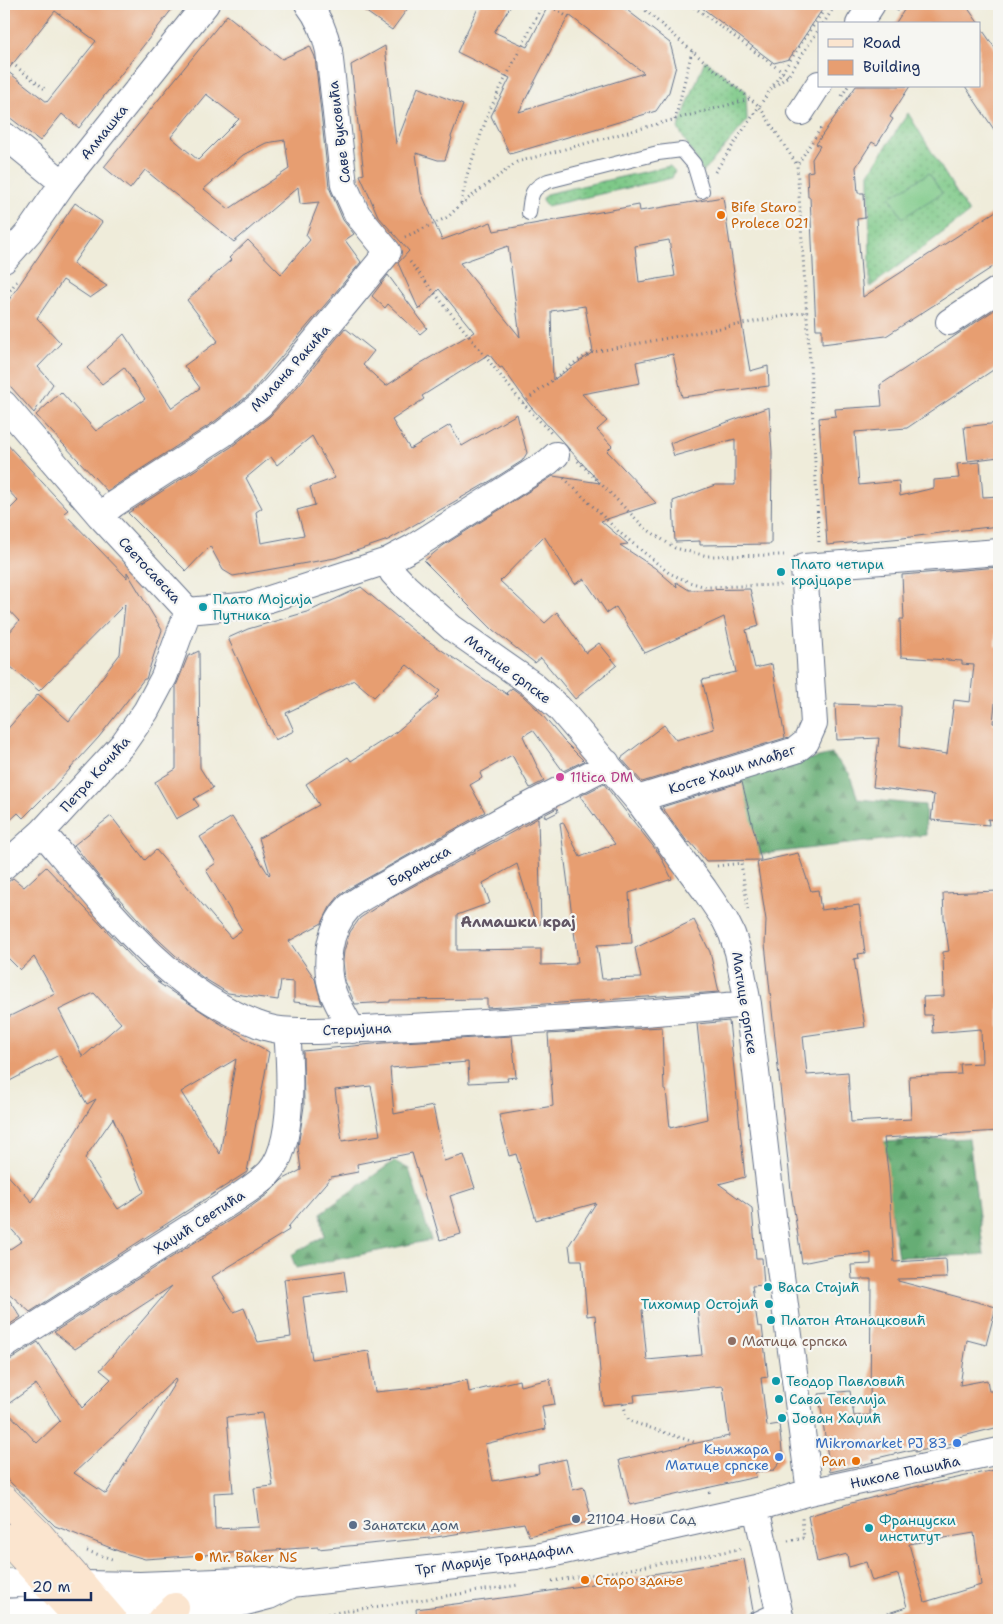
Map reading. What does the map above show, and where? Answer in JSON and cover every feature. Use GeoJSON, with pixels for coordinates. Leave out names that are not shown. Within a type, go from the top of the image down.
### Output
{"type":"FeatureCollection","features":[{"type":"Feature","properties":{"kind":"main road"},"geometry":{"type":"LineString","coordinates":[[4,1500],[40,1535],[83,1584],[91,1614]]}},
{"type":"Feature","properties":{"kind":"main road"},"geometry":{"type":"LineString","coordinates":[[4,1537],[46,1583],[91,1614]]}},
{"type":"Feature","properties":{"kind":"street","name":"Алмашка"},"geometry":{"type":"LineString","coordinates":[[4,260],[29,232],[63,183],[206,4]]}},
{"type":"Feature","properties":{"kind":"street","name":"Саве Вуковића"},"geometry":{"type":"LineString","coordinates":[[308,4],[325,33],[330,50],[344,185],[360,218],[398,256]]}},
{"type":"Feature","properties":{"kind":"street"},"geometry":{"type":"LineString","coordinates":[[860,22],[872,4]]}},
{"type":"Feature","properties":{"kind":"street"},"geometry":{"type":"LineString","coordinates":[[801,112],[818,86]]}},
{"type":"Feature","properties":{"kind":"street"},"geometry":{"type":"LineString","coordinates":[[4,135],[63,183]]}},
{"type":"Feature","properties":{"kind":"street","name":"Милана Ракића"},"geometry":{"type":"LineString","coordinates":[[100,516],[114,504],[223,434],[260,405],[398,256]]}},
{"type":"Feature","properties":{"kind":"street"},"geometry":{"type":"LineString","coordinates":[[949,322],[999,289]]}},
{"type":"Feature","properties":{"kind":"street","name":"Светосавска"},"geometry":{"type":"LineString","coordinates":[[4,404],[100,516],[188,611],[251,605],[388,561],[412,548],[558,452]]}},
{"type":"Feature","properties":{"kind":"street"},"geometry":{"type":"LineString","coordinates":[[804,568],[999,552]]}},
{"type":"Feature","properties":{"kind":"street","name":"Матице српске"},"geometry":{"type":"LineString","coordinates":[[388,561],[393,573],[407,588],[452,628],[532,684],[559,708],[639,802],[725,920],[738,952],[748,1004],[773,1216],[810,1492]]}},
{"type":"Feature","properties":{"kind":"street","name":"Косте Хаџи млађег"},"geometry":{"type":"LineString","coordinates":[[639,802],[644,797],[796,750],[806,742],[814,724],[804,568]]}},
{"type":"Feature","properties":{"kind":"street","name":"Петра Кочића"},"geometry":{"type":"LineString","coordinates":[[4,866],[42,832],[123,744],[146,711],[164,677],[188,611]]}},
{"type":"Feature","properties":{"kind":"street","name":"Барањска"},"geometry":{"type":"LineString","coordinates":[[352,1030],[334,994],[329,962],[332,935],[349,907],[362,897],[509,816],[598,770],[607,763]]}},
{"type":"Feature","properties":{"kind":"street","name":"Стеријина"},"geometry":{"type":"LineString","coordinates":[[42,832],[129,933],[179,978],[215,1003],[257,1024],[278,1030],[352,1030],[609,1016],[748,1004]]}},
{"type":"Feature","properties":{"kind":"street","name":"Хаџић Светића"},"geometry":{"type":"LineString","coordinates":[[4,1346],[229,1203],[270,1172],[280,1151],[289,1116],[287,1031]]}},
{"type":"Feature","properties":{"kind":"street","name":"Николе Пашића"},"geometry":{"type":"LineString","coordinates":[[810,1492],[999,1451]]}},
{"type":"Feature","properties":{"kind":"street","name":"Трг Марије Трандафил"},"geometry":{"type":"LineString","coordinates":[[83,1584],[140,1585],[266,1580],[291,1584],[538,1557],[756,1508],[810,1492]]}},
{"type":"Feature","properties":{"kind":"street"},"geometry":{"type":"LineString","coordinates":[[756,1508],[780,1614]]}},
{"type":"Feature","properties":{"kind":"street"},"geometry":{"type":"LineString","coordinates":[[4,1583],[83,1584]]}},
{"type":"Feature","properties":{"kind":"street","name":"Трг Марије Трандафил"},"geometry":{"type":"LineString","coordinates":[[91,1614],[168,1614],[242,1603],[269,1596],[291,1584]]}},
{"type":"Feature","properties":{"kind":"street"},"geometry":{"type":"LineString","coordinates":[[4,1613],[91,1614]]}},
{"type":"Feature","properties":{"kind":"lane"},"geometry":{"type":"LineString","coordinates":[[529,213],[532,192],[538,185],[658,153],[682,150],[694,164],[702,191]]}},
{"type":"Feature","properties":{"kind":"lane"},"geometry":{"type":"LineString","coordinates":[[754,1620],[780,1614]]}},
{"type":"Feature","properties":{"kind":"path"},"geometry":{"type":"LineString","coordinates":[[461,204],[467,175],[489,111],[545,4],[570,19]]}},
{"type":"Feature","properties":{"kind":"path"},"geometry":{"type":"LineString","coordinates":[[638,4],[759,106],[797,166],[810,363],[804,568]]}},
{"type":"Feature","properties":{"kind":"path"},"geometry":{"type":"LineString","coordinates":[[690,4],[788,76]]}},
{"type":"Feature","properties":{"kind":"path"},"geometry":{"type":"LineString","coordinates":[[702,191],[828,4]]}},
{"type":"Feature","properties":{"kind":"path"},"geometry":{"type":"LineString","coordinates":[[824,22],[836,4]]}},
{"type":"Feature","properties":{"kind":"path"},"geometry":{"type":"LineString","coordinates":[[771,89],[788,76],[818,31]]}},
{"type":"Feature","properties":{"kind":"path"},"geometry":{"type":"LineString","coordinates":[[676,120],[692,51]]}},
{"type":"Feature","properties":{"kind":"path"},"geometry":{"type":"LineString","coordinates":[[4,57],[46,90]]}},
{"type":"Feature","properties":{"kind":"path"},"geometry":{"type":"LineString","coordinates":[[838,102],[847,88]]}},
{"type":"Feature","properties":{"kind":"path"},"geometry":{"type":"LineString","coordinates":[[797,166],[822,126]]}},
{"type":"Feature","properties":{"kind":"path"},"geometry":{"type":"LineString","coordinates":[[398,256],[523,403],[558,452],[632,543],[670,573],[689,582],[706,587],[804,568]]}},
{"type":"Feature","properties":{"kind":"path"},"geometry":{"type":"LineString","coordinates":[[4,286],[9,291]]}},
{"type":"Feature","properties":{"kind":"path"},"geometry":{"type":"LineString","coordinates":[[523,403],[577,361],[593,352],[806,312]]}},
{"type":"Feature","properties":{"kind":"path"},"geometry":{"type":"LineString","coordinates":[[558,452],[645,528],[675,548],[707,556],[804,568]]}},
{"type":"Feature","properties":{"kind":"path"},"geometry":{"type":"LineString","coordinates":[[711,867],[741,863],[749,918]]}},
{"type":"Feature","properties":{"kind":"path"},"geometry":{"type":"LineString","coordinates":[[623,1404],[629,1421],[697,1443]]}},
{"type":"Feature","properties":{"kind":"path"},"geometry":{"type":"LineString","coordinates":[[85,1550],[112,1559]]}},
{"type":"Feature","properties":{"kind":"green space"},"geometry":{"type":"Polygon","coordinates":[[[705,60],[746,91],[747,121],[703,172],[678,128],[705,60]]]}},
{"type":"Feature","properties":{"kind":"green space"},"geometry":{"type":"Polygon","coordinates":[[[908,113],[969,213],[870,287],[869,173],[908,113]]]}},
{"type":"Feature","properties":{"kind":"green space"},"geometry":{"type":"Polygon","coordinates":[[[670,166],[675,171],[672,178],[547,206],[542,200],[546,194],[670,166]]]}},
{"type":"Feature","properties":{"kind":"green space"},"geometry":{"type":"Polygon","coordinates":[[[929,173],[942,193],[902,218],[890,197],[929,173]]]}},
{"type":"Feature","properties":{"kind":"green space"},"geometry":{"type":"Polygon","coordinates":[[[832,754],[849,773],[858,799],[925,805],[926,835],[754,855],[740,775],[832,754]]]}},
{"type":"Feature","properties":{"kind":"green space"},"geometry":{"type":"Polygon","coordinates":[[[969,1138],[984,1255],[898,1257],[880,1142],[969,1138]]]}},
{"type":"Feature","properties":{"kind":"green space"},"geometry":{"type":"Polygon","coordinates":[[[394,1161],[409,1169],[431,1240],[296,1268],[291,1255],[324,1236],[321,1213],[394,1161]]]}},
{"type":"Feature","properties":{"kind":"building"},"geometry":{"type":"Polygon","coordinates":[[[4,4],[176,4],[79,128],[62,114],[40,141],[4,113],[4,4]],[[55,11],[7,71],[47,102],[96,41],[55,11]]]}},
{"type":"Feature","properties":{"kind":"building"},"geometry":{"type":"Polygon","coordinates":[[[355,4],[411,4],[392,30],[355,4]]]}},
{"type":"Feature","properties":{"kind":"building"},"geometry":{"type":"Polygon","coordinates":[[[480,4],[512,4],[494,32],[527,47],[549,4],[619,4],[670,43],[676,66],[669,92],[656,111],[510,154],[491,116],[510,78],[457,52],[480,4]],[[569,15],[519,112],[644,73],[569,15]]]}},
{"type":"Feature","properties":{"kind":"building"},"geometry":{"type":"Polygon","coordinates":[[[697,4],[826,4],[789,59],[774,63],[697,4]]]}},
{"type":"Feature","properties":{"kind":"building"},"geometry":{"type":"Polygon","coordinates":[[[908,4],[965,4],[978,22],[896,22],[908,4]]]}},
{"type":"Feature","properties":{"kind":"building"},"geometry":{"type":"Polygon","coordinates":[[[227,15],[282,59],[310,46],[315,57],[329,187],[343,220],[354,234],[345,240],[361,262],[250,394],[214,422],[107,491],[36,415],[61,392],[96,431],[145,399],[124,367],[102,384],[87,368],[124,334],[172,408],[200,388],[184,366],[218,341],[187,300],[231,260],[229,258],[248,240],[281,274],[310,240],[306,235],[319,202],[300,204],[298,187],[234,242],[145,170],[130,189],[104,167],[227,15]],[[206,94],[171,137],[198,160],[239,119],[206,94]],[[285,140],[266,143],[243,155],[204,189],[229,209],[289,169],[285,140]]]}},
{"type":"Feature","properties":{"kind":"building"},"geometry":{"type":"Polygon","coordinates":[[[980,26],[999,54],[999,137],[966,88],[980,88],[980,26]]]}},
{"type":"Feature","properties":{"kind":"building"},"geometry":{"type":"Polygon","coordinates":[[[385,46],[396,144],[418,87],[463,105],[445,160],[438,160],[416,153],[421,192],[442,240],[491,222],[494,231],[639,205],[640,211],[723,197],[733,273],[750,371],[768,366],[769,386],[682,397],[673,354],[636,362],[640,383],[582,394],[607,421],[597,430],[612,446],[607,451],[656,503],[601,521],[628,544],[620,545],[655,568],[677,587],[676,582],[689,590],[750,589],[759,626],[746,630],[755,668],[772,664],[785,738],[642,782],[621,758],[664,725],[676,740],[714,729],[702,680],[736,672],[724,617],[645,653],[616,607],[607,613],[584,579],[575,584],[544,536],[500,581],[545,623],[557,612],[586,653],[599,643],[617,665],[575,699],[541,658],[535,663],[493,630],[424,561],[444,545],[553,476],[600,483],[530,406],[502,367],[500,368],[489,354],[422,396],[424,399],[392,420],[410,449],[450,425],[462,446],[517,414],[527,453],[522,461],[492,480],[388,540],[335,558],[233,576],[223,570],[210,546],[186,571],[128,513],[231,447],[269,417],[298,386],[345,328],[374,351],[363,365],[386,386],[474,332],[439,289],[419,310],[398,263],[409,251],[378,216],[360,175],[364,174],[351,65],[385,46]],[[669,240],[635,246],[639,282],[675,276],[669,240]],[[508,246],[460,263],[520,337],[508,246]],[[585,306],[551,311],[553,380],[593,352],[585,306]],[[312,436],[277,465],[271,457],[246,478],[262,508],[256,512],[261,543],[304,535],[297,510],[315,505],[310,487],[335,478],[312,436]]]}},
{"type":"Feature","properties":{"kind":"building"},"geometry":{"type":"Polygon","coordinates":[[[855,88],[909,88],[890,117],[893,119],[877,145],[872,142],[856,167],[858,193],[864,193],[865,218],[857,219],[863,297],[999,209],[999,263],[886,336],[822,344],[822,329],[816,329],[810,197],[808,197],[807,172],[813,171],[812,159],[820,146],[816,144],[855,88]]]}},
{"type":"Feature","properties":{"kind":"building"},"geometry":{"type":"Polygon","coordinates":[[[75,203],[102,222],[73,264],[107,286],[90,298],[63,280],[37,318],[61,343],[38,367],[53,384],[34,413],[4,379],[4,307],[75,203]]]}},
{"type":"Feature","properties":{"kind":"building"},"geometry":{"type":"Polygon","coordinates":[[[388,275],[427,328],[420,334],[388,304],[385,308],[372,296],[388,275]]]}},
{"type":"Feature","properties":{"kind":"building"},"geometry":{"type":"Polygon","coordinates":[[[999,307],[999,366],[907,428],[855,432],[859,485],[899,481],[900,496],[934,488],[934,480],[959,478],[957,464],[980,462],[983,497],[999,496],[999,526],[827,545],[819,418],[836,416],[835,409],[882,406],[880,385],[999,307]]]}},
{"type":"Feature","properties":{"kind":"building"},"geometry":{"type":"Polygon","coordinates":[[[769,407],[772,452],[771,544],[700,545],[700,541],[675,542],[673,501],[715,485],[735,485],[735,439],[674,456],[670,443],[769,407]]]}},
{"type":"Feature","properties":{"kind":"building"},"geometry":{"type":"Polygon","coordinates":[[[999,423],[999,457],[968,461],[964,427],[999,423]]]}},
{"type":"Feature","properties":{"kind":"building"},"geometry":{"type":"Polygon","coordinates":[[[4,441],[68,510],[64,513],[127,578],[127,572],[162,630],[146,679],[144,679],[99,737],[51,790],[23,818],[18,813],[4,826],[4,733],[38,694],[69,721],[120,654],[125,604],[39,691],[4,661],[4,639],[19,621],[4,605],[4,515],[18,501],[4,486],[4,441]]]}},
{"type":"Feature","properties":{"kind":"building"},"geometry":{"type":"Polygon","coordinates":[[[999,567],[999,597],[995,646],[999,647],[999,663],[993,723],[999,724],[999,820],[988,819],[989,825],[931,820],[934,795],[873,787],[879,738],[837,740],[835,704],[901,706],[900,747],[947,754],[954,700],[970,702],[974,665],[962,664],[962,661],[901,657],[900,619],[904,619],[902,575],[999,567]]]}},
{"type":"Feature","properties":{"kind":"building"},"geometry":{"type":"Polygon","coordinates":[[[361,587],[415,632],[508,695],[506,693],[512,688],[523,696],[584,761],[563,771],[533,730],[523,736],[544,781],[530,788],[512,755],[480,773],[482,778],[470,785],[485,812],[348,889],[330,907],[322,923],[289,941],[315,979],[322,1005],[294,1002],[294,982],[281,981],[278,1000],[228,993],[202,977],[149,931],[100,878],[74,845],[111,816],[145,860],[156,850],[231,938],[242,930],[206,870],[216,863],[200,837],[232,817],[269,875],[259,838],[319,805],[306,784],[348,757],[351,761],[396,732],[438,697],[436,695],[440,691],[407,665],[374,697],[354,680],[286,713],[294,731],[275,740],[228,638],[248,629],[310,611],[361,587]]]}},
{"type":"Feature","properties":{"kind":"building"},"geometry":{"type":"Polygon","coordinates":[[[199,651],[200,768],[213,788],[194,799],[199,806],[176,819],[155,782],[176,769],[176,686],[188,656],[199,651]]]}},
{"type":"Feature","properties":{"kind":"building"},"geometry":{"type":"Polygon","coordinates":[[[742,782],[761,860],[706,861],[690,842],[688,843],[662,807],[742,782]]]}},
{"type":"Feature","properties":{"kind":"building"},"geometry":{"type":"Polygon","coordinates":[[[604,784],[660,855],[672,879],[629,893],[632,943],[597,945],[602,979],[641,978],[635,948],[694,920],[710,952],[719,992],[487,1008],[487,999],[390,1000],[390,1002],[355,1004],[345,981],[343,961],[350,932],[360,918],[386,901],[538,818],[541,924],[536,925],[517,864],[483,883],[490,903],[457,915],[457,950],[541,949],[541,965],[576,964],[575,962],[578,962],[560,823],[563,822],[580,857],[615,844],[580,796],[604,784]]]}},
{"type":"Feature","properties":{"kind":"building"},"geometry":{"type":"Polygon","coordinates":[[[557,808],[558,812],[546,818],[544,815],[557,808]]]}},
{"type":"Feature","properties":{"kind":"building"},"geometry":{"type":"Polygon","coordinates":[[[798,853],[811,891],[818,890],[821,910],[859,905],[865,953],[858,954],[859,958],[854,959],[865,1027],[803,1036],[807,1075],[848,1072],[851,1122],[911,1119],[909,1076],[961,1074],[960,1064],[982,1063],[981,1029],[933,1033],[932,1015],[924,1015],[923,997],[944,996],[943,952],[949,951],[944,918],[943,893],[999,891],[999,1131],[884,1138],[889,1179],[894,1262],[946,1259],[947,1278],[898,1279],[898,1281],[996,1307],[986,1345],[967,1340],[960,1385],[987,1380],[989,1391],[999,1391],[999,1427],[955,1438],[957,1442],[915,1452],[915,1449],[873,1459],[874,1462],[830,1472],[819,1394],[850,1391],[854,1416],[870,1415],[871,1279],[852,1279],[851,1265],[871,1264],[871,1253],[836,1256],[802,1263],[791,1190],[765,944],[766,920],[757,862],[798,853]]]}},
{"type":"Feature","properties":{"kind":"building"},"geometry":{"type":"Polygon","coordinates":[[[46,867],[143,969],[161,983],[157,982],[216,1021],[269,1052],[247,1172],[30,1312],[4,1289],[4,1253],[22,1241],[4,1221],[4,1171],[32,1202],[96,1099],[87,1104],[59,1055],[4,1084],[4,1019],[55,994],[34,957],[20,970],[4,954],[4,885],[13,878],[24,887],[46,867]],[[94,993],[59,1010],[83,1057],[121,1023],[94,993]],[[236,1059],[181,1092],[220,1154],[236,1059]],[[113,1118],[85,1158],[118,1209],[144,1192],[113,1118]]]}},
{"type":"Feature","properties":{"kind":"building"},"geometry":{"type":"Polygon","coordinates":[[[729,1021],[745,1177],[719,1184],[752,1208],[756,1258],[762,1258],[764,1285],[752,1286],[758,1327],[762,1326],[768,1377],[761,1378],[767,1426],[779,1424],[783,1459],[774,1470],[755,1472],[756,1477],[630,1505],[619,1460],[729,1436],[723,1386],[634,1395],[635,1402],[603,1405],[595,1315],[587,1316],[582,1260],[571,1260],[569,1245],[596,1203],[536,1220],[516,1154],[509,1156],[499,1115],[553,1106],[548,1034],[662,1027],[664,1090],[666,1090],[670,1128],[707,1119],[697,1024],[729,1021]],[[697,1305],[642,1310],[647,1360],[702,1355],[697,1305]]]}},
{"type":"Feature","properties":{"kind":"building"},"geometry":{"type":"Polygon","coordinates":[[[512,1036],[516,1077],[507,1078],[508,1081],[469,1083],[468,1062],[390,1068],[394,1114],[433,1106],[444,1161],[464,1155],[475,1188],[450,1196],[461,1234],[440,1240],[412,1153],[357,1164],[358,1172],[331,1177],[288,1227],[289,1230],[212,1277],[234,1312],[244,1308],[258,1342],[291,1337],[284,1279],[344,1271],[347,1291],[303,1297],[312,1359],[369,1351],[375,1392],[448,1385],[467,1380],[469,1392],[519,1380],[520,1386],[550,1379],[555,1404],[542,1406],[546,1429],[485,1444],[493,1481],[539,1473],[538,1465],[566,1459],[573,1490],[584,1487],[592,1521],[529,1536],[524,1523],[430,1538],[318,1549],[318,1547],[145,1559],[121,1552],[55,1526],[4,1476],[4,1408],[37,1443],[60,1421],[36,1384],[4,1407],[4,1361],[12,1359],[38,1342],[82,1408],[111,1379],[100,1370],[172,1286],[75,1349],[54,1332],[249,1208],[268,1194],[282,1180],[301,1170],[298,1147],[304,1106],[303,1051],[383,1043],[512,1036]],[[371,1086],[335,1090],[342,1141],[380,1135],[371,1086]],[[175,1379],[74,1473],[106,1494],[176,1381],[175,1379]],[[262,1413],[227,1417],[233,1492],[214,1493],[215,1529],[259,1527],[254,1488],[273,1486],[262,1413]]]}},
{"type":"Feature","properties":{"kind":"building"},"geometry":{"type":"Polygon","coordinates":[[[4,1292],[21,1317],[4,1328],[4,1292]]]}},
{"type":"Feature","properties":{"kind":"building"},"geometry":{"type":"Polygon","coordinates":[[[999,1469],[999,1620],[880,1620],[879,1616],[907,1607],[898,1574],[872,1581],[866,1562],[849,1567],[847,1554],[817,1562],[808,1516],[910,1488],[999,1469]],[[974,1533],[909,1544],[925,1602],[981,1585],[974,1533]]]}},
{"type":"Feature","properties":{"kind":"building"},"geometry":{"type":"Polygon","coordinates":[[[744,1559],[753,1611],[747,1615],[720,1620],[417,1620],[416,1609],[525,1595],[744,1559]]]}},
{"type":"Feature","properties":{"kind":"place","name":"Bife Staro Prolece 021"},"geometry":{"type":"Point","coordinates":[721,215]}},
{"type":"Feature","properties":{"kind":"place","name":"Плато четири крајцаре"},"geometry":{"type":"Point","coordinates":[781,572]}},
{"type":"Feature","properties":{"kind":"place","name":"Плато Мојсија Путника"},"geometry":{"type":"Point","coordinates":[203,607]}},
{"type":"Feature","properties":{"kind":"place","name":"11tica DM"},"geometry":{"type":"Point","coordinates":[560,777]}},
{"type":"Feature","properties":{"kind":"place","name":"Васа Стајић"},"geometry":{"type":"Point","coordinates":[768,1287]}},
{"type":"Feature","properties":{"kind":"place","name":"Тихомир Остојић"},"geometry":{"type":"Point","coordinates":[769,1304]}},
{"type":"Feature","properties":{"kind":"place","name":"Платон Атанацковић"},"geometry":{"type":"Point","coordinates":[771,1320]}},
{"type":"Feature","properties":{"kind":"place","name":"Матица српска"},"geometry":{"type":"Point","coordinates":[732,1341]}},
{"type":"Feature","properties":{"kind":"place","name":"Теодор Павловић"},"geometry":{"type":"Point","coordinates":[776,1381]}},
{"type":"Feature","properties":{"kind":"place","name":"Сава Текелија"},"geometry":{"type":"Point","coordinates":[779,1399]}},
{"type":"Feature","properties":{"kind":"place","name":"Јован Хаџић"},"geometry":{"type":"Point","coordinates":[782,1418]}},
{"type":"Feature","properties":{"kind":"place","name":"Mikromarket PJ 83"},"geometry":{"type":"Point","coordinates":[957,1443]}},
{"type":"Feature","properties":{"kind":"place","name":"Књижара Матице српске"},"geometry":{"type":"Point","coordinates":[779,1457]}},
{"type":"Feature","properties":{"kind":"place","name":"Pan"},"geometry":{"type":"Point","coordinates":[856,1461]}},
{"type":"Feature","properties":{"kind":"place","name":"21104 Нови Сад"},"geometry":{"type":"Point","coordinates":[576,1519]}},
{"type":"Feature","properties":{"kind":"place","name":"Занатски дом"},"geometry":{"type":"Point","coordinates":[353,1525]}},
{"type":"Feature","properties":{"kind":"place","name":"Француски институт"},"geometry":{"type":"Point","coordinates":[869,1528]}},
{"type":"Feature","properties":{"kind":"place","name":"Mr. Baker NS"},"geometry":{"type":"Point","coordinates":[199,1557]}},
{"type":"Feature","properties":{"kind":"place","name":"Старо здање"},"geometry":{"type":"Point","coordinates":[585,1580]}},
{"type":"Feature","properties":{"kind":"district","name":"Алмашки крај"},"geometry":{"type":"Point","coordinates":[518,922]}}]}
